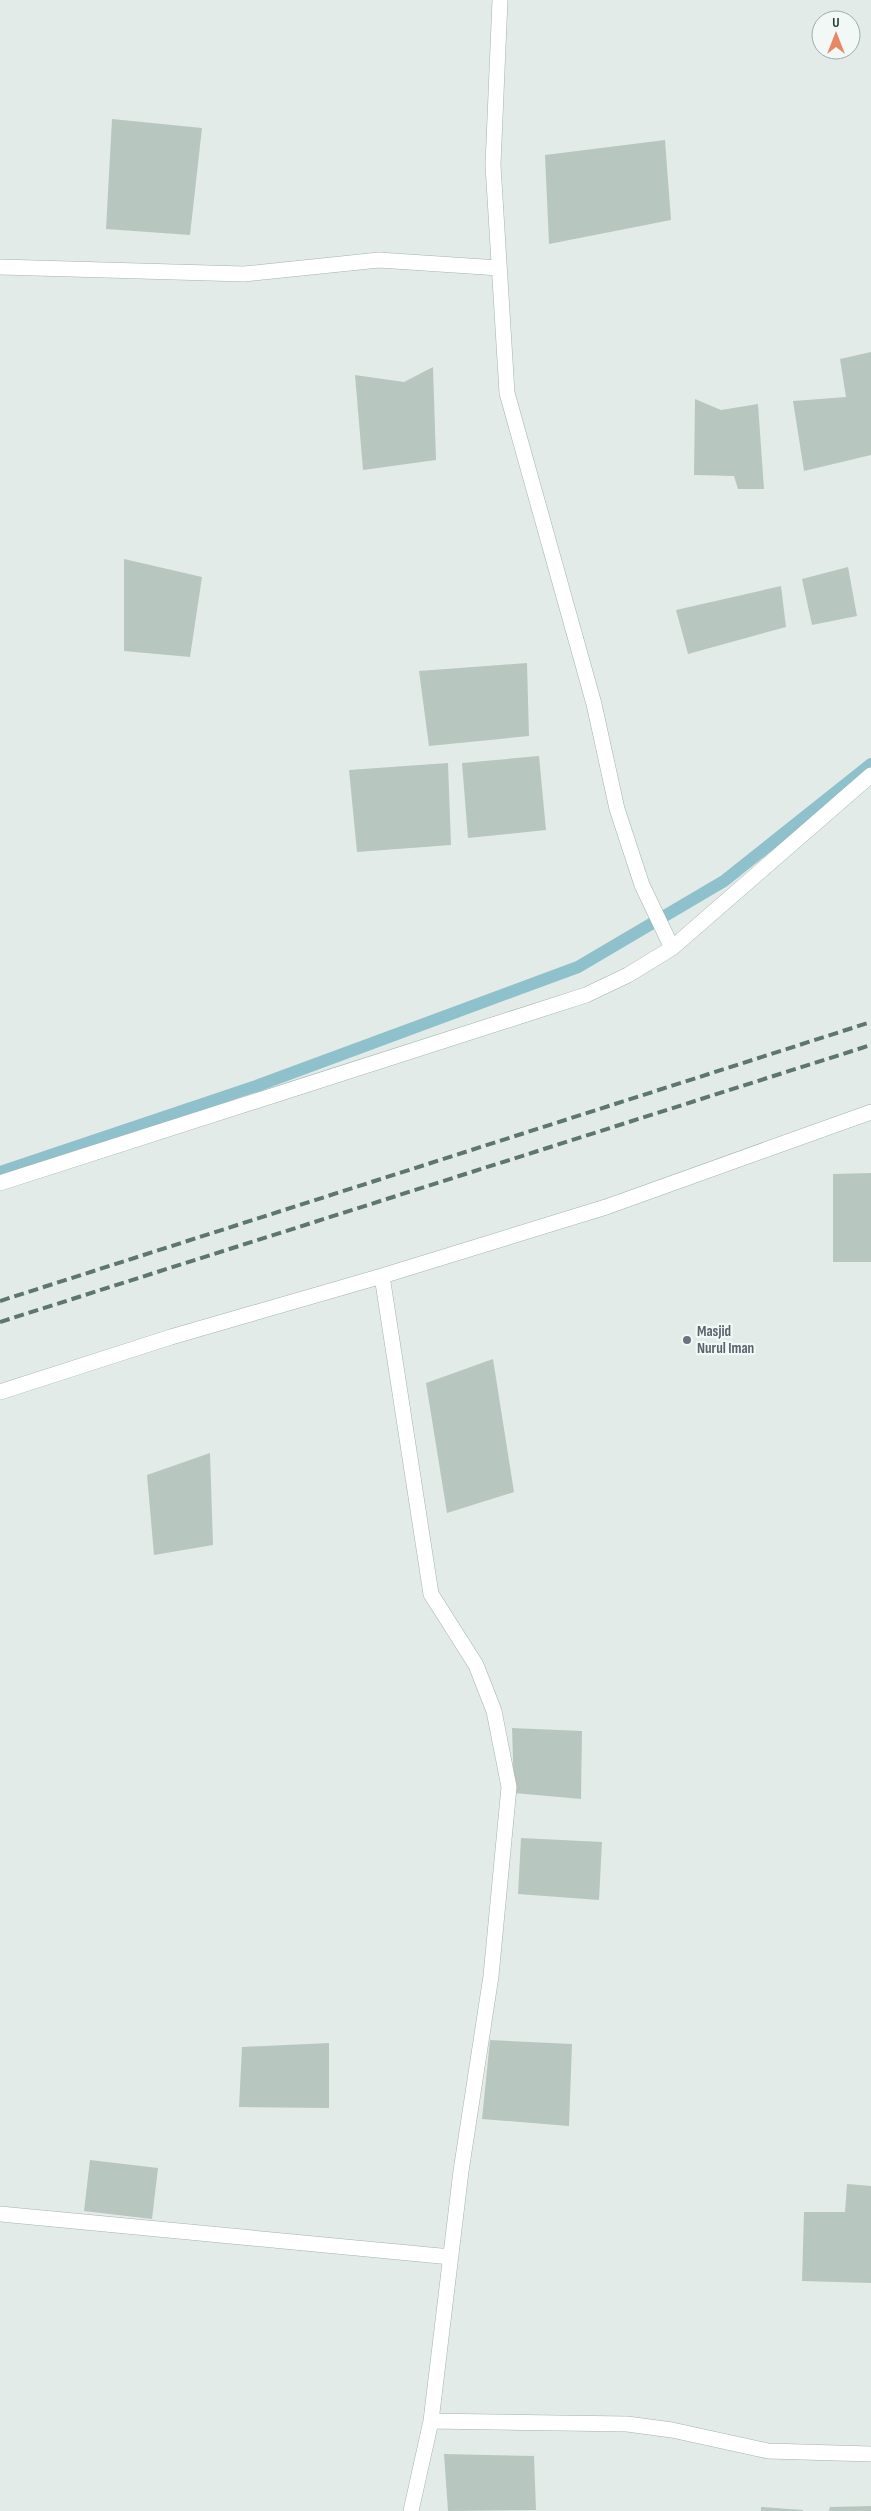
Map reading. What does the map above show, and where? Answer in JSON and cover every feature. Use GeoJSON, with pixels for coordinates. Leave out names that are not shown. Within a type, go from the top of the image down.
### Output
{"type":"FeatureCollection","features":[{"type":"Feature","properties":{"kind":"street"},"geometry":{"type":"LineString","coordinates":[[500,0],[493,165],[507,393],[594,704],[616,809],[642,884],[669,944]]}},
{"type":"Feature","properties":{"kind":"street"},"geometry":{"type":"LineString","coordinates":[[0,267],[244,274],[380,260],[499,268]]}},
{"type":"Feature","properties":{"kind":"street"},"geometry":{"type":"LineString","coordinates":[[0,1183],[586,996],[628,975],[669,944],[871,775]]}},
{"type":"Feature","properties":{"kind":"street"},"geometry":{"type":"LineString","coordinates":[[0,1392],[171,1337],[382,1276],[606,1207],[871,1112]]}},
{"type":"Feature","properties":{"kind":"street"},"geometry":{"type":"LineString","coordinates":[[382,1276],[432,1594],[476,1665],[494,1711],[509,1787],[491,1976],[461,2171],[432,2421],[411,2511]]}},
{"type":"Feature","properties":{"kind":"street"},"geometry":{"type":"LineString","coordinates":[[0,2214],[451,2258]]}},
{"type":"Feature","properties":{"kind":"street"},"geometry":{"type":"LineString","coordinates":[[432,2421],[627,2424],[672,2430],[768,2451],[871,2454]]}},
{"type":"Feature","properties":{"kind":"building"},"geometry":{"type":"Polygon","coordinates":[[[112,119],[202,128],[190,235],[106,229],[112,119]]]}},
{"type":"Feature","properties":{"kind":"building"},"geometry":{"type":"Polygon","coordinates":[[[665,140],[671,220],[549,244],[545,155],[665,140]]]}},
{"type":"Feature","properties":{"kind":"building"},"geometry":{"type":"Polygon","coordinates":[[[871,352],[871,455],[804,471],[793,401],[846,397],[840,359],[871,352]]]}},
{"type":"Feature","properties":{"kind":"building"},"geometry":{"type":"Polygon","coordinates":[[[433,367],[436,460],[363,470],[355,375],[404,382],[433,367]]]}},
{"type":"Feature","properties":{"kind":"building"},"geometry":{"type":"Polygon","coordinates":[[[695,399],[721,410],[758,404],[764,489],[738,489],[734,476],[694,475],[695,399]]]}},
{"type":"Feature","properties":{"kind":"building"},"geometry":{"type":"Polygon","coordinates":[[[124,559],[202,577],[190,657],[124,651],[124,559]]]}},
{"type":"Feature","properties":{"kind":"building"},"geometry":{"type":"Polygon","coordinates":[[[848,567],[857,616],[812,625],[802,579],[848,567]]]}},
{"type":"Feature","properties":{"kind":"building"},"geometry":{"type":"Polygon","coordinates":[[[781,586],[786,627],[688,654],[676,610],[781,586]]]}},
{"type":"Feature","properties":{"kind":"building"},"geometry":{"type":"Polygon","coordinates":[[[527,663],[529,736],[429,746],[419,671],[527,663]]]}},
{"type":"Feature","properties":{"kind":"building"},"geometry":{"type":"Polygon","coordinates":[[[539,756],[546,830],[468,838],[462,763],[539,756]]]}},
{"type":"Feature","properties":{"kind":"building"},"geometry":{"type":"Polygon","coordinates":[[[448,763],[451,845],[357,852],[349,770],[448,763]]]}},
{"type":"Feature","properties":{"kind":"building"},"geometry":{"type":"Polygon","coordinates":[[[871,1173],[871,1262],[833,1262],[833,1174],[871,1173]]]}},
{"type":"Feature","properties":{"kind":"building"},"geometry":{"type":"Polygon","coordinates":[[[493,1359],[514,1492],[447,1513],[426,1383],[493,1359]]]}},
{"type":"Feature","properties":{"kind":"building"},"geometry":{"type":"Polygon","coordinates":[[[210,1453],[213,1545],[154,1555],[147,1475],[210,1453]]]}},
{"type":"Feature","properties":{"kind":"building"},"geometry":{"type":"Polygon","coordinates":[[[512,1728],[582,1731],[581,1799],[514,1793],[512,1728]]]}},
{"type":"Feature","properties":{"kind":"building"},"geometry":{"type":"Polygon","coordinates":[[[521,1838],[602,1842],[599,1900],[518,1894],[521,1838]]]}},
{"type":"Feature","properties":{"kind":"building"},"geometry":{"type":"Polygon","coordinates":[[[490,2040],[572,2044],[569,2126],[482,2119],[490,2040]]]}},
{"type":"Feature","properties":{"kind":"building"},"geometry":{"type":"Polygon","coordinates":[[[329,2043],[329,2108],[239,2107],[242,2047],[329,2043]]]}},
{"type":"Feature","properties":{"kind":"building"},"geometry":{"type":"Polygon","coordinates":[[[90,2160],[158,2168],[152,2219],[84,2211],[90,2160]]]}},
{"type":"Feature","properties":{"kind":"building"},"geometry":{"type":"Polygon","coordinates":[[[847,2184],[871,2186],[871,2283],[802,2281],[804,2212],[845,2212],[847,2184]]]}},
{"type":"Feature","properties":{"kind":"building"},"geometry":{"type":"Polygon","coordinates":[[[444,2454],[534,2456],[536,2510],[448,2511],[444,2454]]]}},
{"type":"Feature","properties":{"kind":"building"},"geometry":{"type":"Polygon","coordinates":[[[871,2506],[871,2511],[829,2511],[830,2507],[871,2506]]]}},
{"type":"Feature","properties":{"kind":"building"},"geometry":{"type":"Polygon","coordinates":[[[761,2507],[803,2510],[803,2511],[761,2511],[761,2507]]]}},
{"type":"Feature","properties":{"kind":"waterway"},"geometry":{"type":"LineString","coordinates":[[0,1172],[259,1085],[578,967],[724,881],[871,764]]}},
{"type":"Feature","properties":{"kind":"railway"},"geometry":{"type":"LineString","coordinates":[[0,1301],[871,1022]]}},
{"type":"Feature","properties":{"kind":"railway"},"geometry":{"type":"LineString","coordinates":[[0,1322],[871,1045]]}},
{"type":"Feature","properties":{"kind":"place","name":"Masjid Nurul Iman"},"geometry":{"type":"Point","coordinates":[687,1340]}}]}
